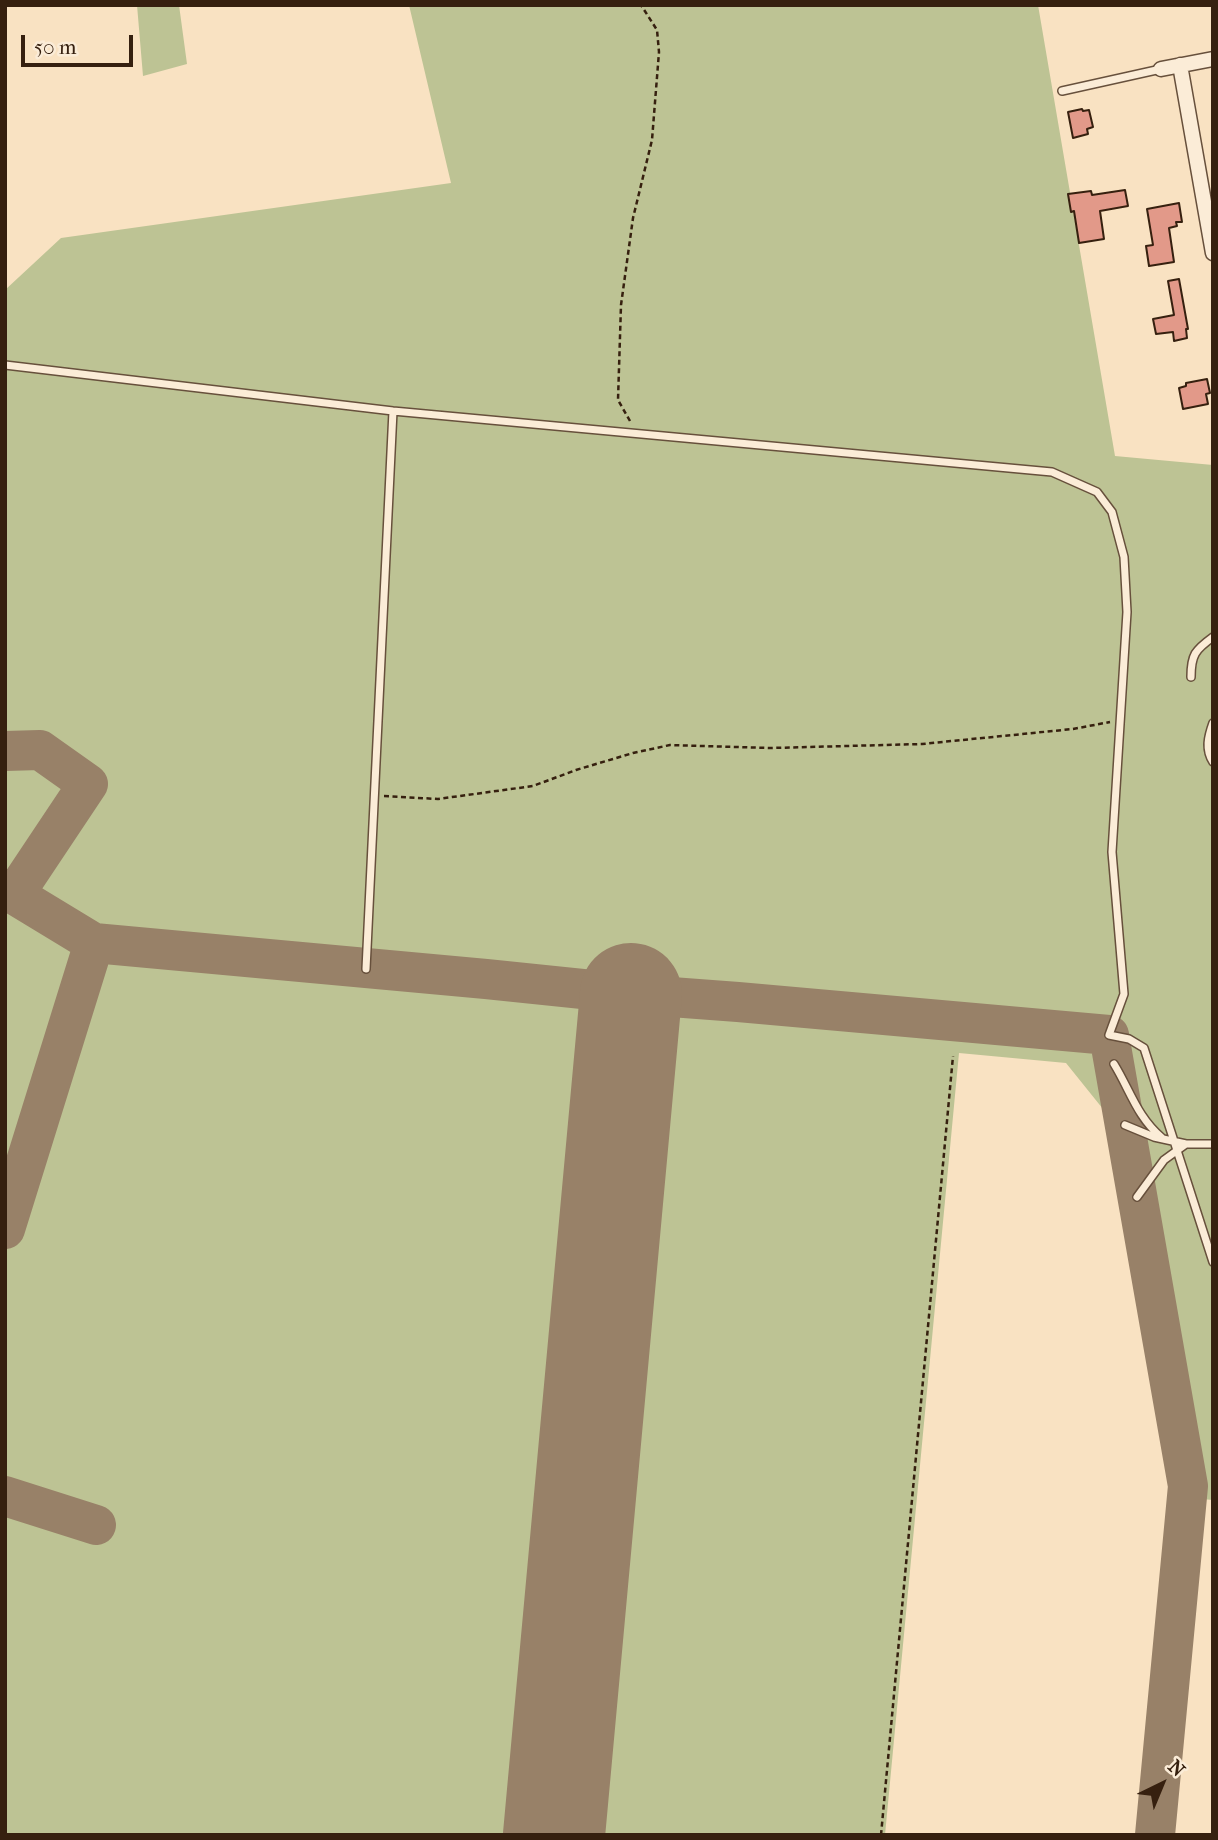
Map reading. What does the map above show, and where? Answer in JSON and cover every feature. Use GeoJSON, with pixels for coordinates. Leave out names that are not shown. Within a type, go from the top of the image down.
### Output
{"type":"FeatureCollection","features":[{"type":"Feature","properties":{"kind":"street"},"geometry":{"type":"LineString","coordinates":[[1161,69],[1213,58]]}},
{"type":"Feature","properties":{"kind":"street"},"geometry":{"type":"LineString","coordinates":[[1180,65],[1213,253]]}},
{"type":"Feature","properties":{"kind":"lane"},"geometry":{"type":"LineString","coordinates":[[1062,91],[1161,69]]}},
{"type":"Feature","properties":{"kind":"lane"},"geometry":{"type":"LineString","coordinates":[[5,365],[393,411],[1052,472],[1097,492],[1112,512],[1124,557],[1127,612],[1112,852],[1124,994],[1109,1035],[1129,1040],[1144,1048],[1213,1262]]}},
{"type":"Feature","properties":{"kind":"lane"},"geometry":{"type":"LineString","coordinates":[[366,968],[393,411]]}},
{"type":"Feature","properties":{"kind":"lane"},"geometry":{"type":"LineString","coordinates":[[1191,677],[1191,660],[1198,649],[1213,637]]}},
{"type":"Feature","properties":{"kind":"lane"},"geometry":{"type":"LineString","coordinates":[[1213,723],[1207,748],[1213,762]]}},
{"type":"Feature","properties":{"kind":"lane"},"geometry":{"type":"LineString","coordinates":[[1114,1064],[1125,1082],[1131,1100],[1150,1128],[1162,1138]]}},
{"type":"Feature","properties":{"kind":"lane"},"geometry":{"type":"LineString","coordinates":[[1125,1125],[1139,1132],[1186,1144],[1213,1144]]}},
{"type":"Feature","properties":{"kind":"lane"},"geometry":{"type":"LineString","coordinates":[[1137,1197],[1164,1160],[1186,1144]]}},
{"type":"Feature","properties":{"kind":"path"},"geometry":{"type":"LineString","coordinates":[[637,433],[618,400],[621,305],[633,218],[652,139],[659,52],[657,30],[641,5]]}},
{"type":"Feature","properties":{"kind":"path"},"geometry":{"type":"LineString","coordinates":[[374,796],[438,799],[533,786],[576,770],[670,745],[771,748],[922,744],[1073,729],[1120,721]]}},
{"type":"Feature","properties":{"kind":"path"},"geometry":{"type":"LineString","coordinates":[[881,1835],[953,1056]]}},
{"type":"Feature","properties":{"kind":"green space"},"geometry":{"type":"Polygon","coordinates":[[[137,5],[179,5],[187,64],[143,76],[137,5]]]}},
{"type":"Feature","properties":{"kind":"green space"},"geometry":{"type":"Polygon","coordinates":[[[409,5],[1038,5],[1115,456],[1213,465],[1213,1500],[1190,1498],[1160,1835],[1145,1835],[1175,1509],[1103,1109],[1066,1063],[959,1053],[885,1835],[5,1835],[5,290],[61,238],[451,183],[409,5]]]}},
{"type":"Feature","properties":{"kind":"building"},"geometry":{"type":"Polygon","coordinates":[[[1089,110],[1093,127],[1087,129],[1088,134],[1073,138],[1068,112],[1089,110]]]}},
{"type":"Feature","properties":{"kind":"building"},"geometry":{"type":"Polygon","coordinates":[[[1125,190],[1128,206],[1100,211],[1104,239],[1079,243],[1074,211],[1071,212],[1068,194],[1091,191],[1092,195],[1125,190]]]}},
{"type":"Feature","properties":{"kind":"building"},"geometry":{"type":"Polygon","coordinates":[[[1179,203],[1182,222],[1176,222],[1177,226],[1169,228],[1174,262],[1149,266],[1146,246],[1153,245],[1147,209],[1179,203]]]}},
{"type":"Feature","properties":{"kind":"building"},"geometry":{"type":"Polygon","coordinates":[[[1179,279],[1188,329],[1187,338],[1174,341],[1173,332],[1156,334],[1153,319],[1174,315],[1168,281],[1179,279]]]}},
{"type":"Feature","properties":{"kind":"building"},"geometry":{"type":"Polygon","coordinates":[[[1207,379],[1210,393],[1206,394],[1208,404],[1183,409],[1179,388],[1186,386],[1186,383],[1207,379]]]}},
{"type":"Feature","properties":{"kind":"taxiway"},"geometry":{"type":"LineString","coordinates":[[5,751],[40,750],[88,784],[14,895]]}},
{"type":"Feature","properties":{"kind":"taxiway"},"geometry":{"type":"LineString","coordinates":[[5,889],[94,943],[631,994],[1109,1035],[1188,1486],[1155,1835]]}},
{"type":"Feature","properties":{"kind":"taxiway"},"geometry":{"type":"LineString","coordinates":[[5,1229],[94,943]]}},
{"type":"Feature","properties":{"kind":"taxiway"},"geometry":{"type":"LineString","coordinates":[[5,1496],[96,1525]]}},
{"type":"Feature","properties":{"kind":"runway"},"geometry":{"type":"LineString","coordinates":[[554,1835],[631,994]]}}]}
